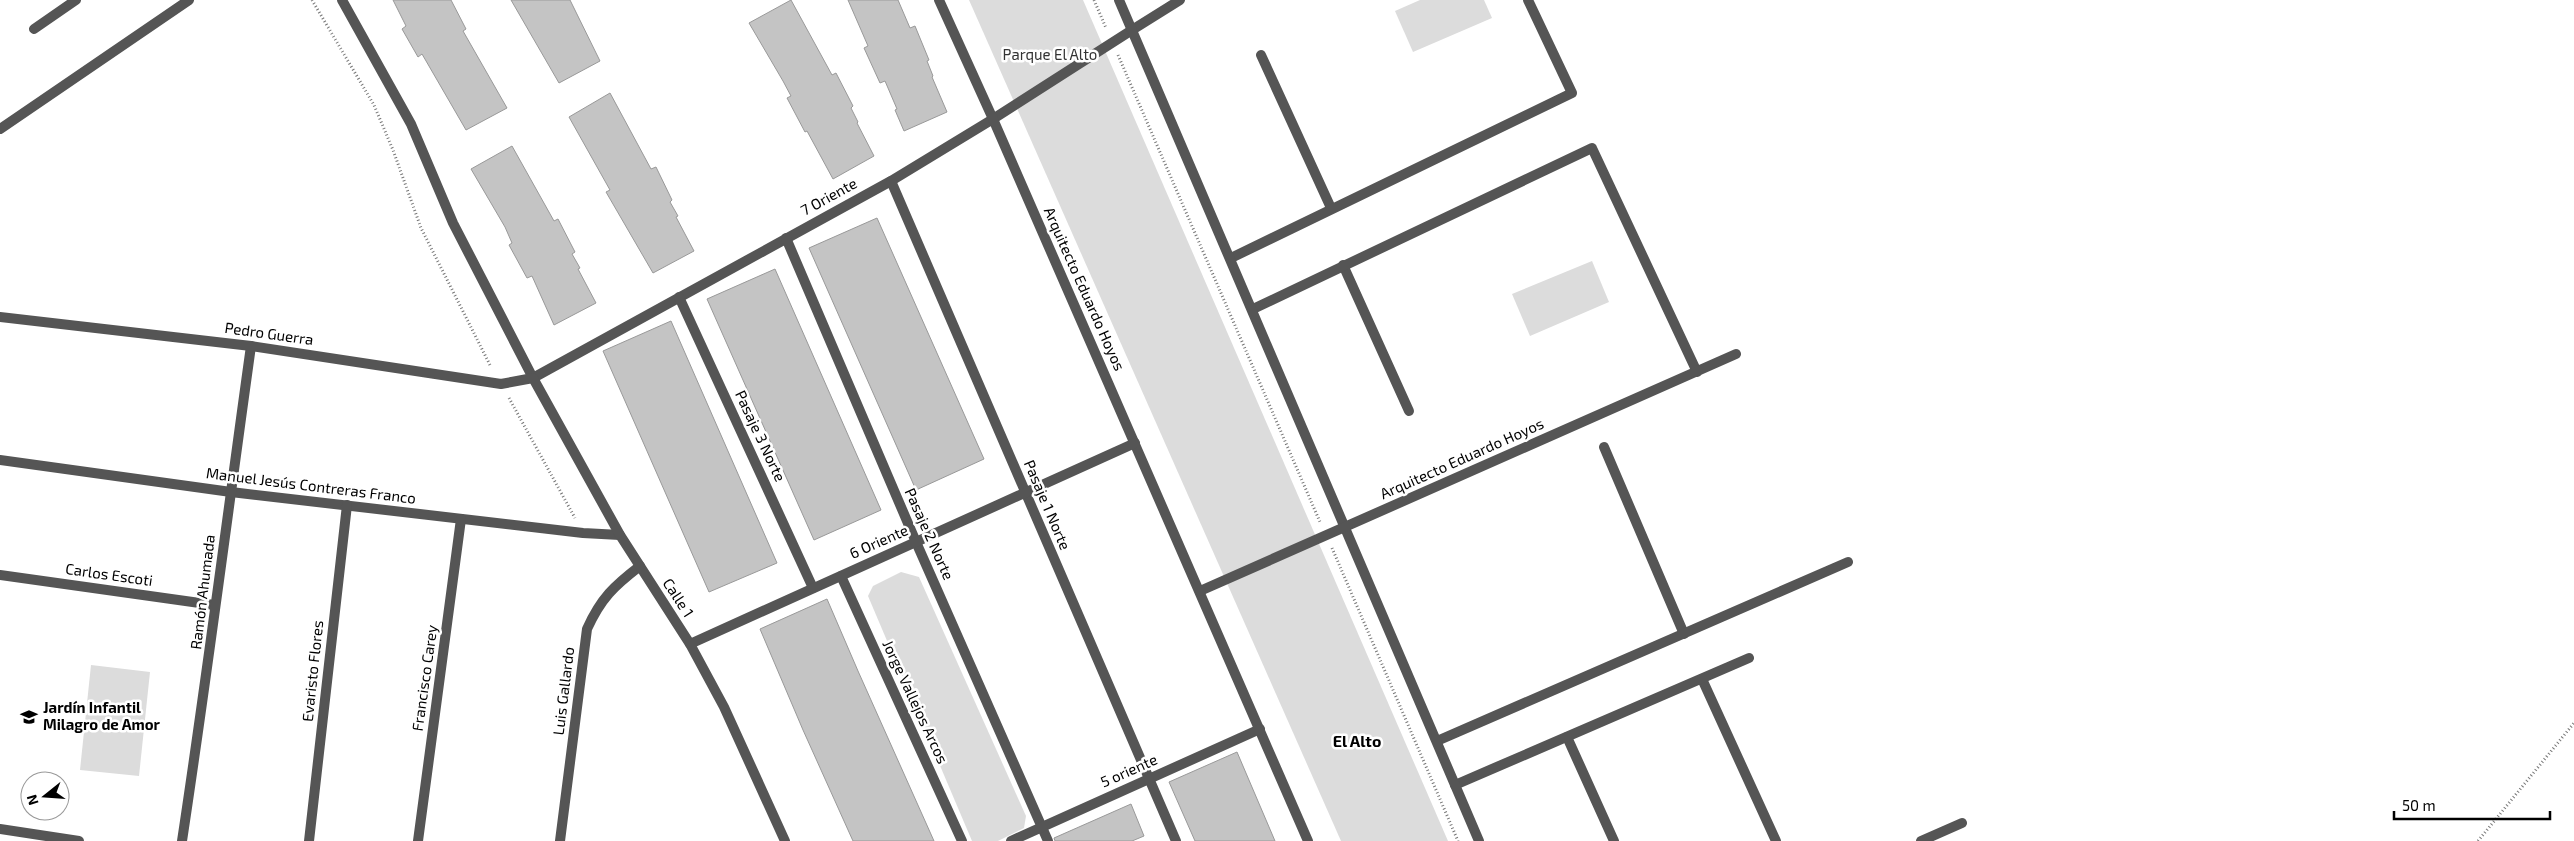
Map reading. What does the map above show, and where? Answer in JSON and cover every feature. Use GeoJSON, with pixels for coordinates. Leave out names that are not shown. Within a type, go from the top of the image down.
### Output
{"type":"FeatureCollection","features":[{"type":"Feature","properties":{"kind":"street"},"geometry":{"type":"LineString","coordinates":[[34,29],[76,0]]}},
{"type":"Feature","properties":{"kind":"street"},"geometry":{"type":"LineString","coordinates":[[0,129],[189,0]]}},
{"type":"Feature","properties":{"kind":"street","name":"Calle 1"},"geometry":{"type":"LineString","coordinates":[[342,0],[411,124],[453,223],[533,378],[620,535],[690,644],[724,707],[785,841]]}},
{"type":"Feature","properties":{"kind":"street","name":"Arquitecto Eduardo Hoyos"},"geometry":{"type":"LineString","coordinates":[[939,0],[993,119],[1308,841]]}},
{"type":"Feature","properties":{"kind":"street"},"geometry":{"type":"LineString","coordinates":[[1119,0],[1480,841]]}},
{"type":"Feature","properties":{"kind":"street","name":"7 Oriente"},"geometry":{"type":"LineString","coordinates":[[533,378],[891,181],[993,119],[1112,41],[1180,0]]}},
{"type":"Feature","properties":{"kind":"street"},"geometry":{"type":"LineString","coordinates":[[1231,258],[1572,93],[1528,0]]}},
{"type":"Feature","properties":{"kind":"street"},"geometry":{"type":"LineString","coordinates":[[1262,55],[1331,208]]}},
{"type":"Feature","properties":{"kind":"street"},"geometry":{"type":"LineString","coordinates":[[1253,309],[1592,148],[1697,372]]}},
{"type":"Feature","properties":{"kind":"street","name":"Pasaje 1 Norte"},"geometry":{"type":"LineString","coordinates":[[891,181],[1176,841]]}},
{"type":"Feature","properties":{"kind":"street","name":"Pasaje 2 Norte"},"geometry":{"type":"LineString","coordinates":[[786,238],[916,542],[1048,841]]}},
{"type":"Feature","properties":{"kind":"street"},"geometry":{"type":"LineString","coordinates":[[1343,265],[1409,411]]}},
{"type":"Feature","properties":{"kind":"street","name":"Pasaje 3 Norte"},"geometry":{"type":"LineString","coordinates":[[679,297],[813,588]]}},
{"type":"Feature","properties":{"kind":"street","name":"Pedro Guerra"},"geometry":{"type":"LineString","coordinates":[[0,317],[251,346],[501,384],[533,378]]}},
{"type":"Feature","properties":{"kind":"street","name":"Ramón Ahumada"},"geometry":{"type":"LineString","coordinates":[[182,841],[211,656],[214,605],[251,346]]}},
{"type":"Feature","properties":{"kind":"street","name":"Arquitecto Eduardo Hoyos"},"geometry":{"type":"LineString","coordinates":[[1200,591],[1736,354]]}},
{"type":"Feature","properties":{"kind":"street","name":"6 Oriente"},"geometry":{"type":"LineString","coordinates":[[690,644],[1135,443]]}},
{"type":"Feature","properties":{"kind":"street"},"geometry":{"type":"LineString","coordinates":[[1604,446],[1684,634]]}},
{"type":"Feature","properties":{"kind":"street","name":"Manuel Jesús Contreras Franco"},"geometry":{"type":"LineString","coordinates":[[0,460],[231,492],[583,533],[620,535]]}},
{"type":"Feature","properties":{"kind":"street","name":"Evaristo Flores"},"geometry":{"type":"LineString","coordinates":[[309,841],[347,505]]}},
{"type":"Feature","properties":{"kind":"street","name":"Francisco Carey"},"geometry":{"type":"LineString","coordinates":[[418,841],[461,519]]}},
{"type":"Feature","properties":{"kind":"street"},"geometry":{"type":"LineString","coordinates":[[1437,741],[1848,562]]}},
{"type":"Feature","properties":{"kind":"street","name":"Luis Gallardo"},"geometry":{"type":"LineString","coordinates":[[560,841],[587,629],[597,606],[612,587],[640,566]]}},
{"type":"Feature","properties":{"kind":"street","name":"Carlos Escoti"},"geometry":{"type":"LineString","coordinates":[[0,575],[214,605]]}},
{"type":"Feature","properties":{"kind":"street","name":"Jorge Vallejos Arcos"},"geometry":{"type":"LineString","coordinates":[[840,576],[962,841]]}},
{"type":"Feature","properties":{"kind":"street"},"geometry":{"type":"LineString","coordinates":[[1456,785],[1750,658]]}},
{"type":"Feature","properties":{"kind":"street"},"geometry":{"type":"LineString","coordinates":[[1702,679],[1776,841]]}},
{"type":"Feature","properties":{"kind":"street","name":"5 oriente"},"geometry":{"type":"LineString","coordinates":[[1011,841],[1260,729]]}},
{"type":"Feature","properties":{"kind":"street"},"geometry":{"type":"LineString","coordinates":[[1567,737],[1614,841]]}},
{"type":"Feature","properties":{"kind":"street"},"geometry":{"type":"LineString","coordinates":[[1921,841],[1962,823]]}},
{"type":"Feature","properties":{"kind":"street"},"geometry":{"type":"LineString","coordinates":[[0,828],[79,841]]}},
{"type":"Feature","properties":{"kind":"path"},"geometry":{"type":"LineString","coordinates":[[312,0],[374,105],[393,150],[420,228],[472,332],[583,533]]}},
{"type":"Feature","properties":{"kind":"path"},"geometry":{"type":"LineString","coordinates":[[1094,0],[1458,841]]}},
{"type":"Feature","properties":{"kind":"path"},"geometry":{"type":"LineString","coordinates":[[2478,841],[2574,723]]}},
{"type":"Feature","properties":{"kind":"green space","name":"Parque El Alto"},"geometry":{"type":"Polygon","coordinates":[[[969,0],[1083,0],[1448,841],[1341,841],[969,0]]]}},
{"type":"Feature","properties":{"kind":"green space"},"geometry":{"type":"Polygon","coordinates":[[[1420,0],[1484,0],[1492,18],[1413,52],[1395,11],[1420,0]]]}},
{"type":"Feature","properties":{"kind":"green space"},"geometry":{"type":"Polygon","coordinates":[[[1592,261],[1609,302],[1530,336],[1512,294],[1592,261]]]}},
{"type":"Feature","properties":{"kind":"green space"},"geometry":{"type":"Polygon","coordinates":[[[901,572],[919,577],[1026,816],[1024,828],[998,841],[972,841],[868,596],[873,586],[901,572]]]}},
{"type":"Feature","properties":{"kind":"green space"},"geometry":{"type":"Polygon","coordinates":[[[91,665],[150,672],[139,776],[80,770],[91,665]]]}},
{"type":"Feature","properties":{"kind":"building"},"geometry":{"type":"Polygon","coordinates":[[[393,0],[451,0],[466,29],[463,31],[507,108],[466,130],[422,54],[418,57],[402,29],[406,26],[393,0]]]}},
{"type":"Feature","properties":{"kind":"building"},"geometry":{"type":"Polygon","coordinates":[[[511,0],[570,0],[600,61],[559,83],[511,0]]]}},
{"type":"Feature","properties":{"kind":"building"},"geometry":{"type":"Polygon","coordinates":[[[791,0],[832,75],[836,73],[853,106],[851,108],[857,123],[874,156],[833,179],[787,98],[791,96],[783,81],[749,23],[791,0]]]}},
{"type":"Feature","properties":{"kind":"building"},"geometry":{"type":"Polygon","coordinates":[[[848,0],[898,0],[910,28],[915,26],[929,60],[927,61],[932,77],[947,112],[904,131],[885,81],[880,83],[864,48],[868,46],[848,0]]]}},
{"type":"Feature","properties":{"kind":"building"},"geometry":{"type":"Polygon","coordinates":[[[610,93],[651,169],[656,167],[672,200],[670,202],[678,216],[676,217],[694,251],[653,273],[606,192],[610,190],[569,117],[610,93]]]}},
{"type":"Feature","properties":{"kind":"building"},"geometry":{"type":"Polygon","coordinates":[[[512,146],[554,221],[558,219],[575,252],[572,254],[580,268],[578,269],[596,303],[554,325],[532,276],[527,278],[509,245],[512,243],[505,227],[471,169],[512,146]]]}},
{"type":"Feature","properties":{"kind":"building"},"geometry":{"type":"Polygon","coordinates":[[[877,218],[984,459],[916,490],[809,248],[877,218]]]}},
{"type":"Feature","properties":{"kind":"building"},"geometry":{"type":"Polygon","coordinates":[[[775,269],[881,510],[814,540],[707,299],[775,269]]]}},
{"type":"Feature","properties":{"kind":"building"},"geometry":{"type":"Polygon","coordinates":[[[671,321],[777,563],[709,592],[603,351],[671,321]]]}},
{"type":"Feature","properties":{"kind":"building"},"geometry":{"type":"Polygon","coordinates":[[[827,599],[934,841],[853,841],[803,730],[760,629],[827,599]]]}},
{"type":"Feature","properties":{"kind":"building"},"geometry":{"type":"Polygon","coordinates":[[[1237,752],[1275,841],[1195,841],[1169,782],[1237,752]]]}},
{"type":"Feature","properties":{"kind":"building"},"geometry":{"type":"Polygon","coordinates":[[[1131,804],[1144,836],[1132,841],[1055,841],[1054,838],[1131,804]]]}},
{"type":"Feature","properties":{"kind":"place","name":"Jardín Infantil Milagro de Amor"},"geometry":{"type":"Point","coordinates":[29,717]}},
{"type":"Feature","properties":{"kind":"district","name":"El Alto"},"geometry":{"type":"Point","coordinates":[1357,741]}}]}
